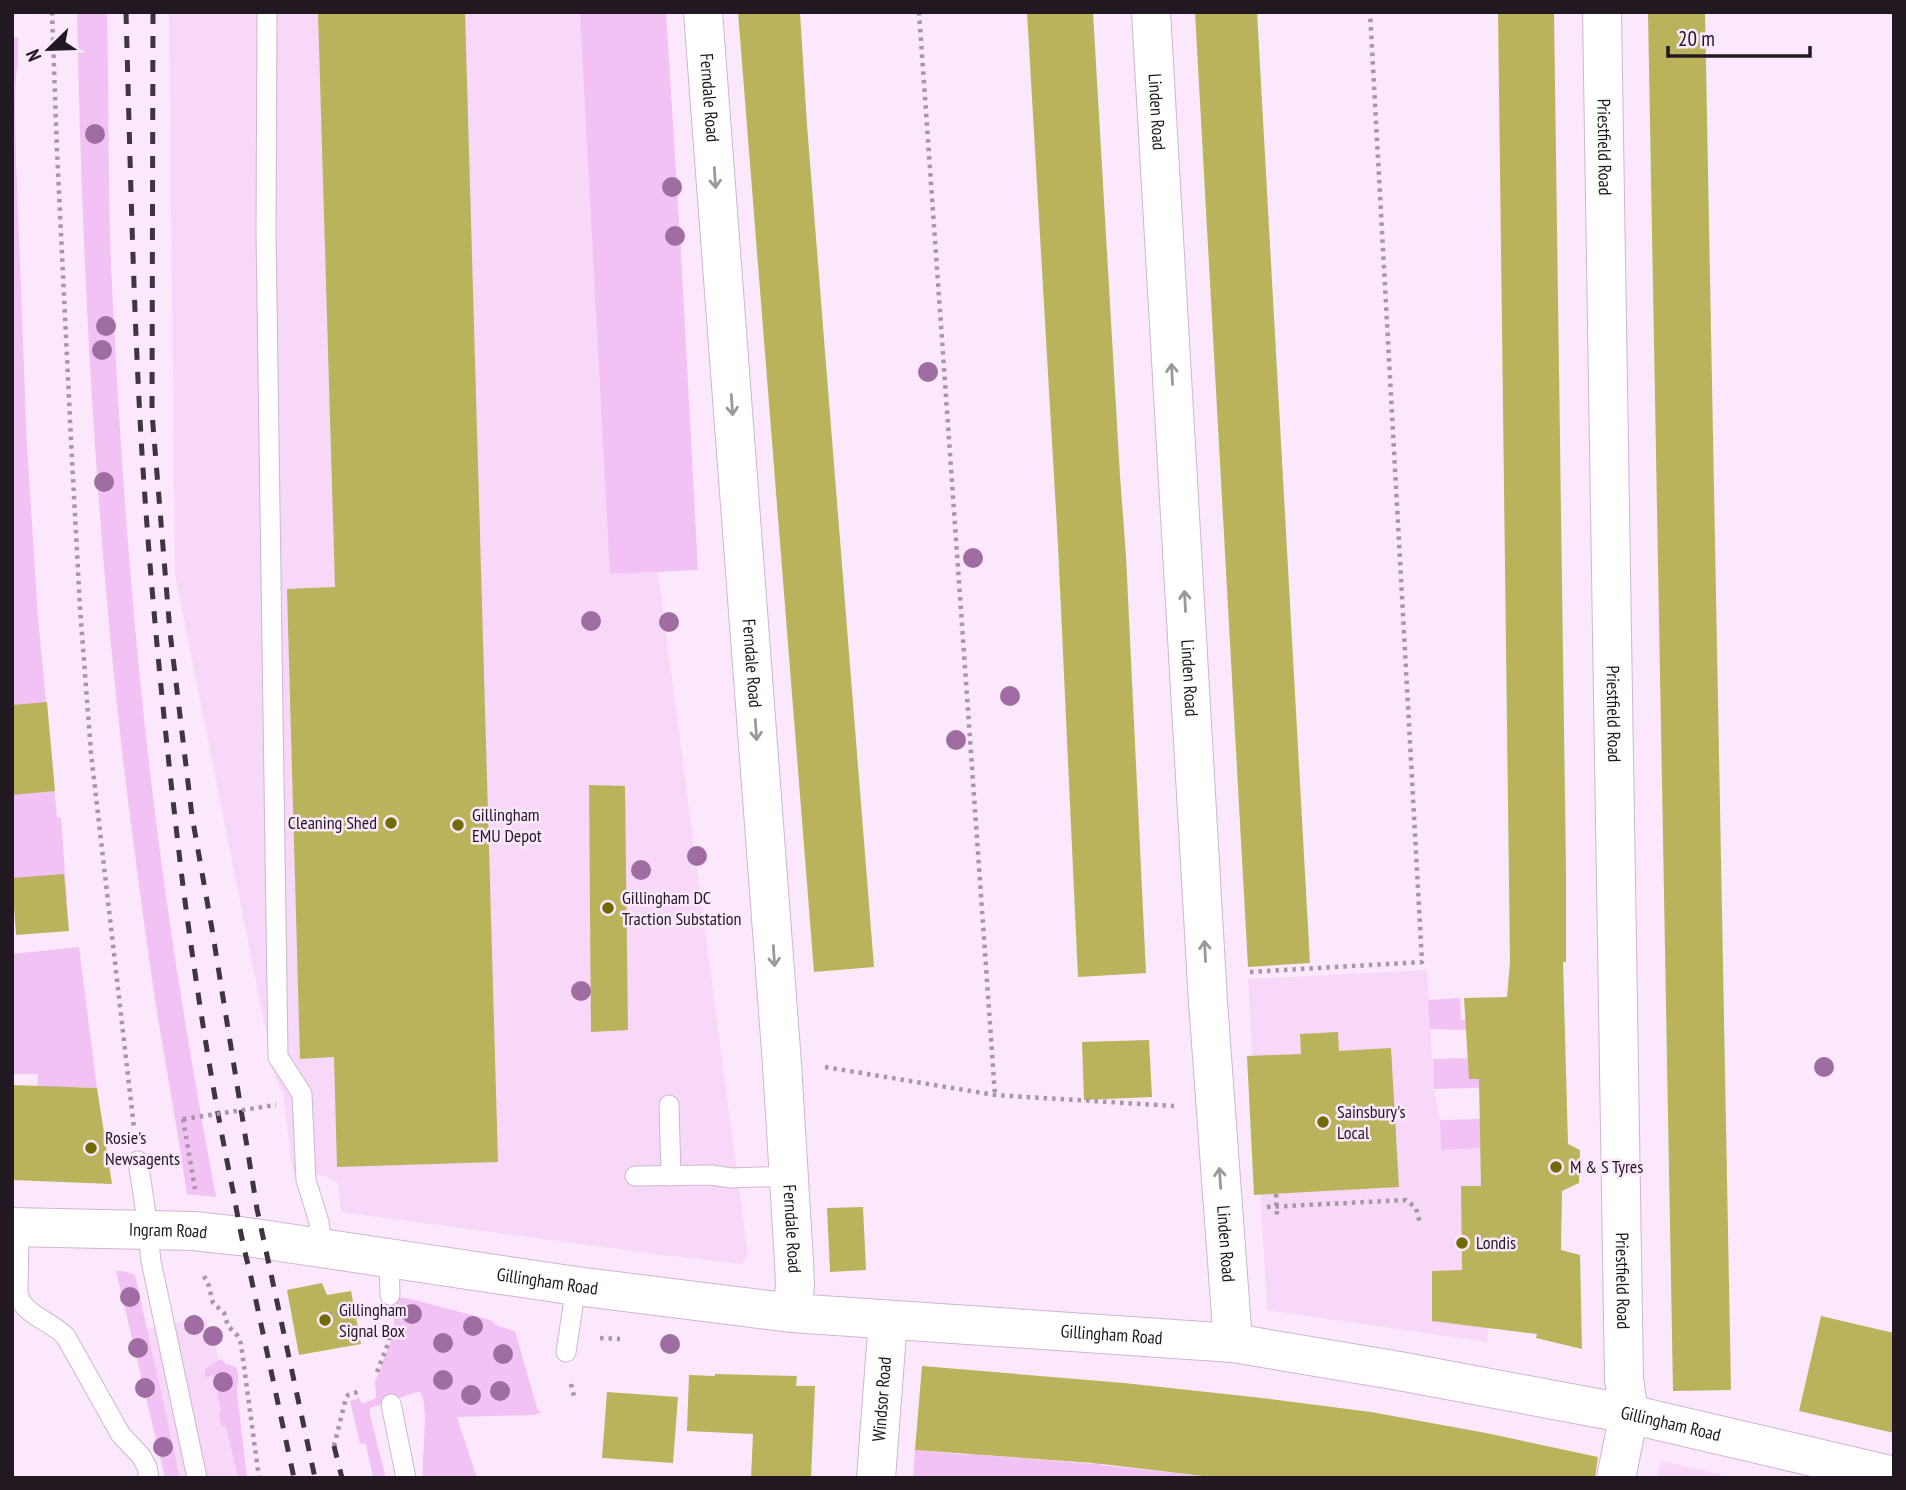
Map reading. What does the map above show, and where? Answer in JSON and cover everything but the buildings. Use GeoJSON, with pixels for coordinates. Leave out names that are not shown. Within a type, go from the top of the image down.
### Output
{"type":"FeatureCollection","features":[{"type":"Feature","properties":{"kind":"street","name":"Ferndale Road"},"geometry":{"type":"LineString","coordinates":[[703,12],[782,1064],[794,1262],[792,1313]]}},
{"type":"Feature","properties":{"kind":"street","name":"Linden Road"},"geometry":{"type":"LineString","coordinates":[[1151,12],[1215,1108],[1233,1343]]}},
{"type":"Feature","properties":{"kind":"street","name":"Priestfield Road"},"geometry":{"type":"LineString","coordinates":[[1602,12],[1624,1379],[1629,1414],[1616,1478]]}},
{"type":"Feature","properties":{"kind":"street","name":"Ingram Road"},"geometry":{"type":"LineString","coordinates":[[16,1227],[193,1231],[322,1248]]}},
{"type":"Feature","properties":{"kind":"street","name":"Gillingham Road"},"geometry":{"type":"LineString","coordinates":[[322,1248],[389,1277],[576,1286],[792,1313],[1233,1343],[1629,1414],[1852,1472],[1894,1476]]}},
{"type":"Feature","properties":{"kind":"street","name":"Windsor Road"},"geometry":{"type":"LineString","coordinates":[[876,1478],[888,1320]]}},
{"type":"Feature","properties":{"kind":"lane"},"geometry":{"type":"LineString","coordinates":[[267,12],[266,233],[278,1057],[302,1094],[306,1180],[319,1222],[322,1248]]}},
{"type":"Feature","properties":{"kind":"lane"},"geometry":{"type":"LineString","coordinates":[[669,1105],[671,1175]]}},
{"type":"Feature","properties":{"kind":"lane"},"geometry":{"type":"LineString","coordinates":[[138,1161],[151,1261],[163,1326],[197,1478]]}},
{"type":"Feature","properties":{"kind":"lane"},"geometry":{"type":"LineString","coordinates":[[635,1176],[788,1177]]}},
{"type":"Feature","properties":{"kind":"lane"},"geometry":{"type":"LineString","coordinates":[[16,1227],[20,1301],[25,1308],[66,1337],[121,1435],[144,1462],[149,1478]]}},
{"type":"Feature","properties":{"kind":"lane"},"geometry":{"type":"LineString","coordinates":[[567,1344],[576,1286]]}},
{"type":"Feature","properties":{"kind":"lane"},"geometry":{"type":"LineString","coordinates":[[391,1404],[406,1478]]}},
{"type":"Feature","properties":{"kind":"path"},"geometry":{"type":"LineString","coordinates":[[52,12],[80,608],[90,740],[138,1161]]}},
{"type":"Feature","properties":{"kind":"path"},"geometry":{"type":"LineString","coordinates":[[919,12],[995,1095]]}},
{"type":"Feature","properties":{"kind":"path"},"geometry":{"type":"LineString","coordinates":[[1238,973],[1422,962],[1370,12]]}},
{"type":"Feature","properties":{"kind":"path"},"geometry":{"type":"LineString","coordinates":[[782,1064],[811,1065],[995,1095],[1215,1108]]}},
{"type":"Feature","properties":{"kind":"path"},"geometry":{"type":"LineString","coordinates":[[196,1194],[183,1119],[276,1105]]}},
{"type":"Feature","properties":{"kind":"path"},"geometry":{"type":"LineString","coordinates":[[1276,1194],[1277,1218]]}},
{"type":"Feature","properties":{"kind":"path"},"geometry":{"type":"LineString","coordinates":[[1266,1208],[1406,1200],[1416,1209],[1420,1223]]}},
{"type":"Feature","properties":{"kind":"path"},"geometry":{"type":"LineString","coordinates":[[202,1273],[213,1303],[224,1313],[228,1326],[237,1335],[241,1345],[259,1478]]}},
{"type":"Feature","properties":{"kind":"path"},"geometry":{"type":"LineString","coordinates":[[376,1374],[391,1335],[389,1277]]}},
{"type":"Feature","properties":{"kind":"path"},"geometry":{"type":"LineString","coordinates":[[328,1315],[369,1309]]}},
{"type":"Feature","properties":{"kind":"path"},"geometry":{"type":"LineString","coordinates":[[567,1344],[629,1338]]}},
{"type":"Feature","properties":{"kind":"path"},"geometry":{"type":"LineString","coordinates":[[334,1446],[345,1398],[365,1391]]}},
{"type":"Feature","properties":{"kind":"shaded area"},"geometry":{"type":"Polygon","coordinates":[[[77,12],[107,12],[111,264],[124,491],[138,661],[166,898],[216,1197],[187,1194],[152,976],[124,769],[105,580],[92,391],[82,202],[77,12]]]}},
{"type":"Feature","properties":{"kind":"shaded area","name":"Gillingham EMU Depot"},"geometry":{"type":"Polygon","coordinates":[[[169,12],[584,12],[748,1256],[741,1264],[341,1212],[338,1183],[323,1175],[293,1174],[283,1092],[275,1077],[175,574],[169,12]]]}},
{"type":"Feature","properties":{"kind":"shaded area"},"geometry":{"type":"Polygon","coordinates":[[[580,12],[666,12],[698,570],[610,574],[580,12]]]}},
{"type":"Feature","properties":{"kind":"shaded area"},"geometry":{"type":"Polygon","coordinates":[[[12,37],[18,37],[16,160],[27,446],[38,617],[57,817],[61,818],[67,901],[12,906],[12,37]]]}},
{"type":"Feature","properties":{"kind":"shaded area"},"geometry":{"type":"Polygon","coordinates":[[[79,947],[97,1088],[78,1087],[37,1113],[38,1074],[12,1074],[12,954],[79,947]]]}},
{"type":"Feature","properties":{"kind":"shaded area"},"geometry":{"type":"Polygon","coordinates":[[[1427,970],[1434,1089],[1440,1120],[1441,1150],[1493,1148],[1495,1263],[1487,1342],[1267,1310],[1248,979],[1427,970]]]}},
{"type":"Feature","properties":{"kind":"shaded area"},"geometry":{"type":"Polygon","coordinates":[[[1460,998],[1461,1020],[1506,1019],[1467,1030],[1430,1029],[1428,1000],[1460,998]]]}},
{"type":"Feature","properties":{"kind":"shaded area"},"geometry":{"type":"Polygon","coordinates":[[[1468,1058],[1511,1078],[1512,1087],[1434,1089],[1433,1059],[1468,1058]]]}},
{"type":"Feature","properties":{"kind":"shaded area"},"geometry":{"type":"Polygon","coordinates":[[[1481,1119],[1513,1147],[1441,1150],[1440,1120],[1481,1119]]]}},
{"type":"Feature","properties":{"kind":"shaded area"},"geometry":{"type":"Polygon","coordinates":[[[116,1271],[135,1275],[180,1478],[165,1478],[116,1271]]]}},
{"type":"Feature","properties":{"kind":"shaded area"},"geometry":{"type":"Polygon","coordinates":[[[394,1296],[490,1320],[498,1326],[515,1331],[537,1408],[543,1411],[534,1415],[457,1417],[477,1478],[423,1478],[425,1420],[423,1399],[420,1392],[417,1392],[370,1408],[386,1478],[373,1478],[366,1445],[360,1444],[350,1401],[359,1398],[362,1404],[376,1398],[375,1382],[394,1333],[394,1296]]]}},
{"type":"Feature","properties":{"kind":"shaded area"},"geometry":{"type":"Polygon","coordinates":[[[191,1320],[206,1321],[215,1344],[244,1478],[176,1478],[140,1330],[191,1320]]]}},
{"type":"Feature","properties":{"kind":"shaded area"},"geometry":{"type":"Polygon","coordinates":[[[221,1359],[236,1367],[238,1374],[237,1392],[247,1478],[238,1478],[226,1426],[221,1427],[214,1375],[204,1377],[205,1369],[221,1359]]]}},
{"type":"Feature","properties":{"kind":"shaded area"},"geometry":{"type":"Polygon","coordinates":[[[972,1428],[982,1455],[1093,1464],[1095,1439],[1102,1440],[1100,1465],[1222,1478],[913,1478],[915,1450],[970,1455],[972,1428]]]}},
{"type":"Feature","properties":{"kind":"shaded area"},"geometry":{"type":"Polygon","coordinates":[[[1661,1461],[1736,1478],[1657,1478],[1661,1461]]]}},
{"type":"Feature","properties":{"kind":"railway"},"geometry":{"type":"LineString","coordinates":[[126,12],[141,437],[153,606],[176,830],[193,960],[217,1107],[241,1235],[294,1478]]}},
{"type":"Feature","properties":{"kind":"railway"},"geometry":{"type":"LineString","coordinates":[[153,12],[152,413],[170,632],[192,816],[257,1209],[315,1478]]}},
{"type":"Feature","properties":{"kind":"railway"},"geometry":{"type":"LineString","coordinates":[[334,1446],[342,1478]]}},
{"type":"Feature","properties":{"kind":"place","name":"Cleaning Shed"},"geometry":{"type":"Point","coordinates":[391,823]}},
{"type":"Feature","properties":{"kind":"place","name":"Gillingham EMU Depot"},"geometry":{"type":"Point","coordinates":[458,825]}},
{"type":"Feature","properties":{"kind":"place","name":"Gillingham DC Traction Substation"},"geometry":{"type":"Point","coordinates":[608,908]}},
{"type":"Feature","properties":{"kind":"place","name":"Sainsbury's Local"},"geometry":{"type":"Point","coordinates":[1323,1122]}},
{"type":"Feature","properties":{"kind":"place","name":"Rosie's Newsagents"},"geometry":{"type":"Point","coordinates":[91,1148]}},
{"type":"Feature","properties":{"kind":"place","name":"M & S Tyres"},"geometry":{"type":"Point","coordinates":[1556,1167]}},
{"type":"Feature","properties":{"kind":"place","name":"Londis"},"geometry":{"type":"Point","coordinates":[1462,1243]}},
{"type":"Feature","properties":{"kind":"place","name":"Gillingham Signal Box"},"geometry":{"type":"Point","coordinates":[325,1320]}}]}
